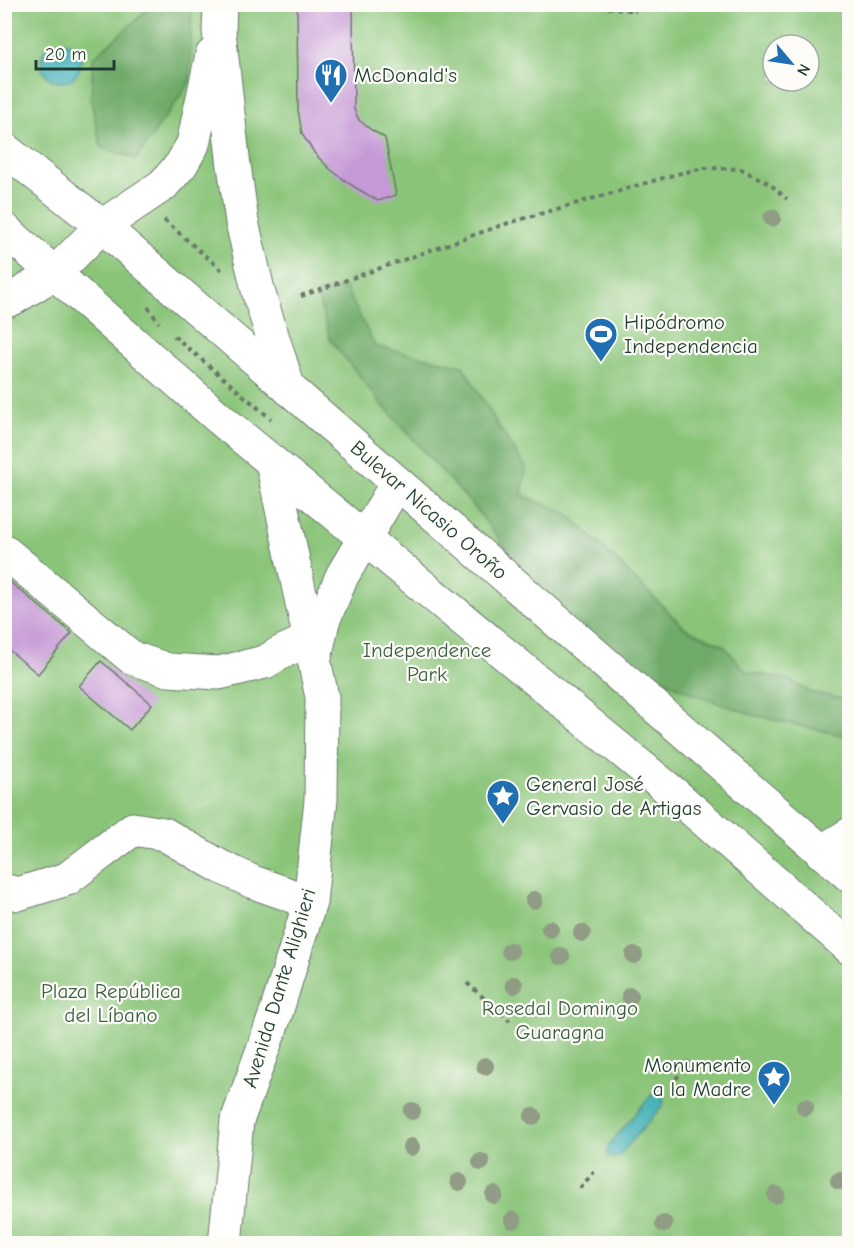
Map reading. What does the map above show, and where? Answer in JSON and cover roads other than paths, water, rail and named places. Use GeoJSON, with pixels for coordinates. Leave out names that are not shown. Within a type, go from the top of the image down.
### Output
{"type":"FeatureCollection","features":[{"type":"Feature","properties":{"kind":"main road"},"geometry":{"type":"LineString","coordinates":[[4,302],[55,273],[102,226],[163,185],[181,165],[193,144],[220,18]]}},
{"type":"Feature","properties":{"kind":"main road"},"geometry":{"type":"LineString","coordinates":[[220,18],[233,158],[242,222],[259,294],[289,389]]}},
{"type":"Feature","properties":{"kind":"main road","name":"Bulevar Nicasio Oroño"},"geometry":{"type":"LineString","coordinates":[[4,149],[102,226],[849,876]]}},
{"type":"Feature","properties":{"kind":"main road"},"geometry":{"type":"LineString","coordinates":[[4,229],[219,418],[672,792],[849,948]]}},
{"type":"Feature","properties":{"kind":"main road","name":"Avenida Dante Alighieri"},"geometry":{"type":"LineString","coordinates":[[225,1244],[237,1122],[275,1016],[309,902],[321,800],[322,697],[272,462]]}},
{"type":"Feature","properties":{"kind":"main road","name":"Avenida Dante Alighieri"},"geometry":{"type":"LineString","coordinates":[[312,649],[338,585],[397,483]]}},
{"type":"Feature","properties":{"kind":"main road"},"geometry":{"type":"LineString","coordinates":[[4,551],[132,658],[168,670],[219,673],[265,662],[280,653],[312,649]]}},
{"type":"Feature","properties":{"kind":"main road"},"geometry":{"type":"LineString","coordinates":[[4,890],[18,894],[68,879],[133,829],[164,834],[221,867],[253,882],[309,902]]}},
{"type":"Feature","properties":{"kind":"main road"},"geometry":{"type":"LineString","coordinates":[[821,852],[849,834]]}},
{"type":"Feature","properties":{"kind":"water"},"geometry":{"type":"Polygon","coordinates":[[[61,42],[75,48],[81,62],[75,76],[61,82],[47,76],[41,62],[47,48],[61,42]]]}},
{"type":"Feature","properties":{"kind":"water"},"geometry":{"type":"Polygon","coordinates":[[[653,1093],[664,1098],[663,1105],[619,1156],[612,1158],[607,1154],[609,1145],[653,1093]]]}},
{"type":"Feature","properties":{"kind":"place","name":"McDonald's"},"geometry":{"type":"Point","coordinates":[331,104]}},
{"type":"Feature","properties":{"kind":"place","name":"Hipódromo Independencia"},"geometry":{"type":"Point","coordinates":[601,363]}},
{"type":"Feature","properties":{"kind":"place","name":"General José Gervasio de Artigas"},"geometry":{"type":"Point","coordinates":[503,825]}},
{"type":"Feature","properties":{"kind":"place","name":"Monumento a la Madre"},"geometry":{"type":"Point","coordinates":[774,1106]}},
{"type":"Feature","properties":{"kind":"park label","name":"Independence Park"},"geometry":{"type":"Point","coordinates":[427,662]}},
{"type":"Feature","properties":{"kind":"park label","name":"Plaza República del Líbano"},"geometry":{"type":"Point","coordinates":[111,1003]}},
{"type":"Feature","properties":{"kind":"park label","name":"Rosedal Domingo Guaragna"},"geometry":{"type":"Point","coordinates":[560,1020]}}]}
